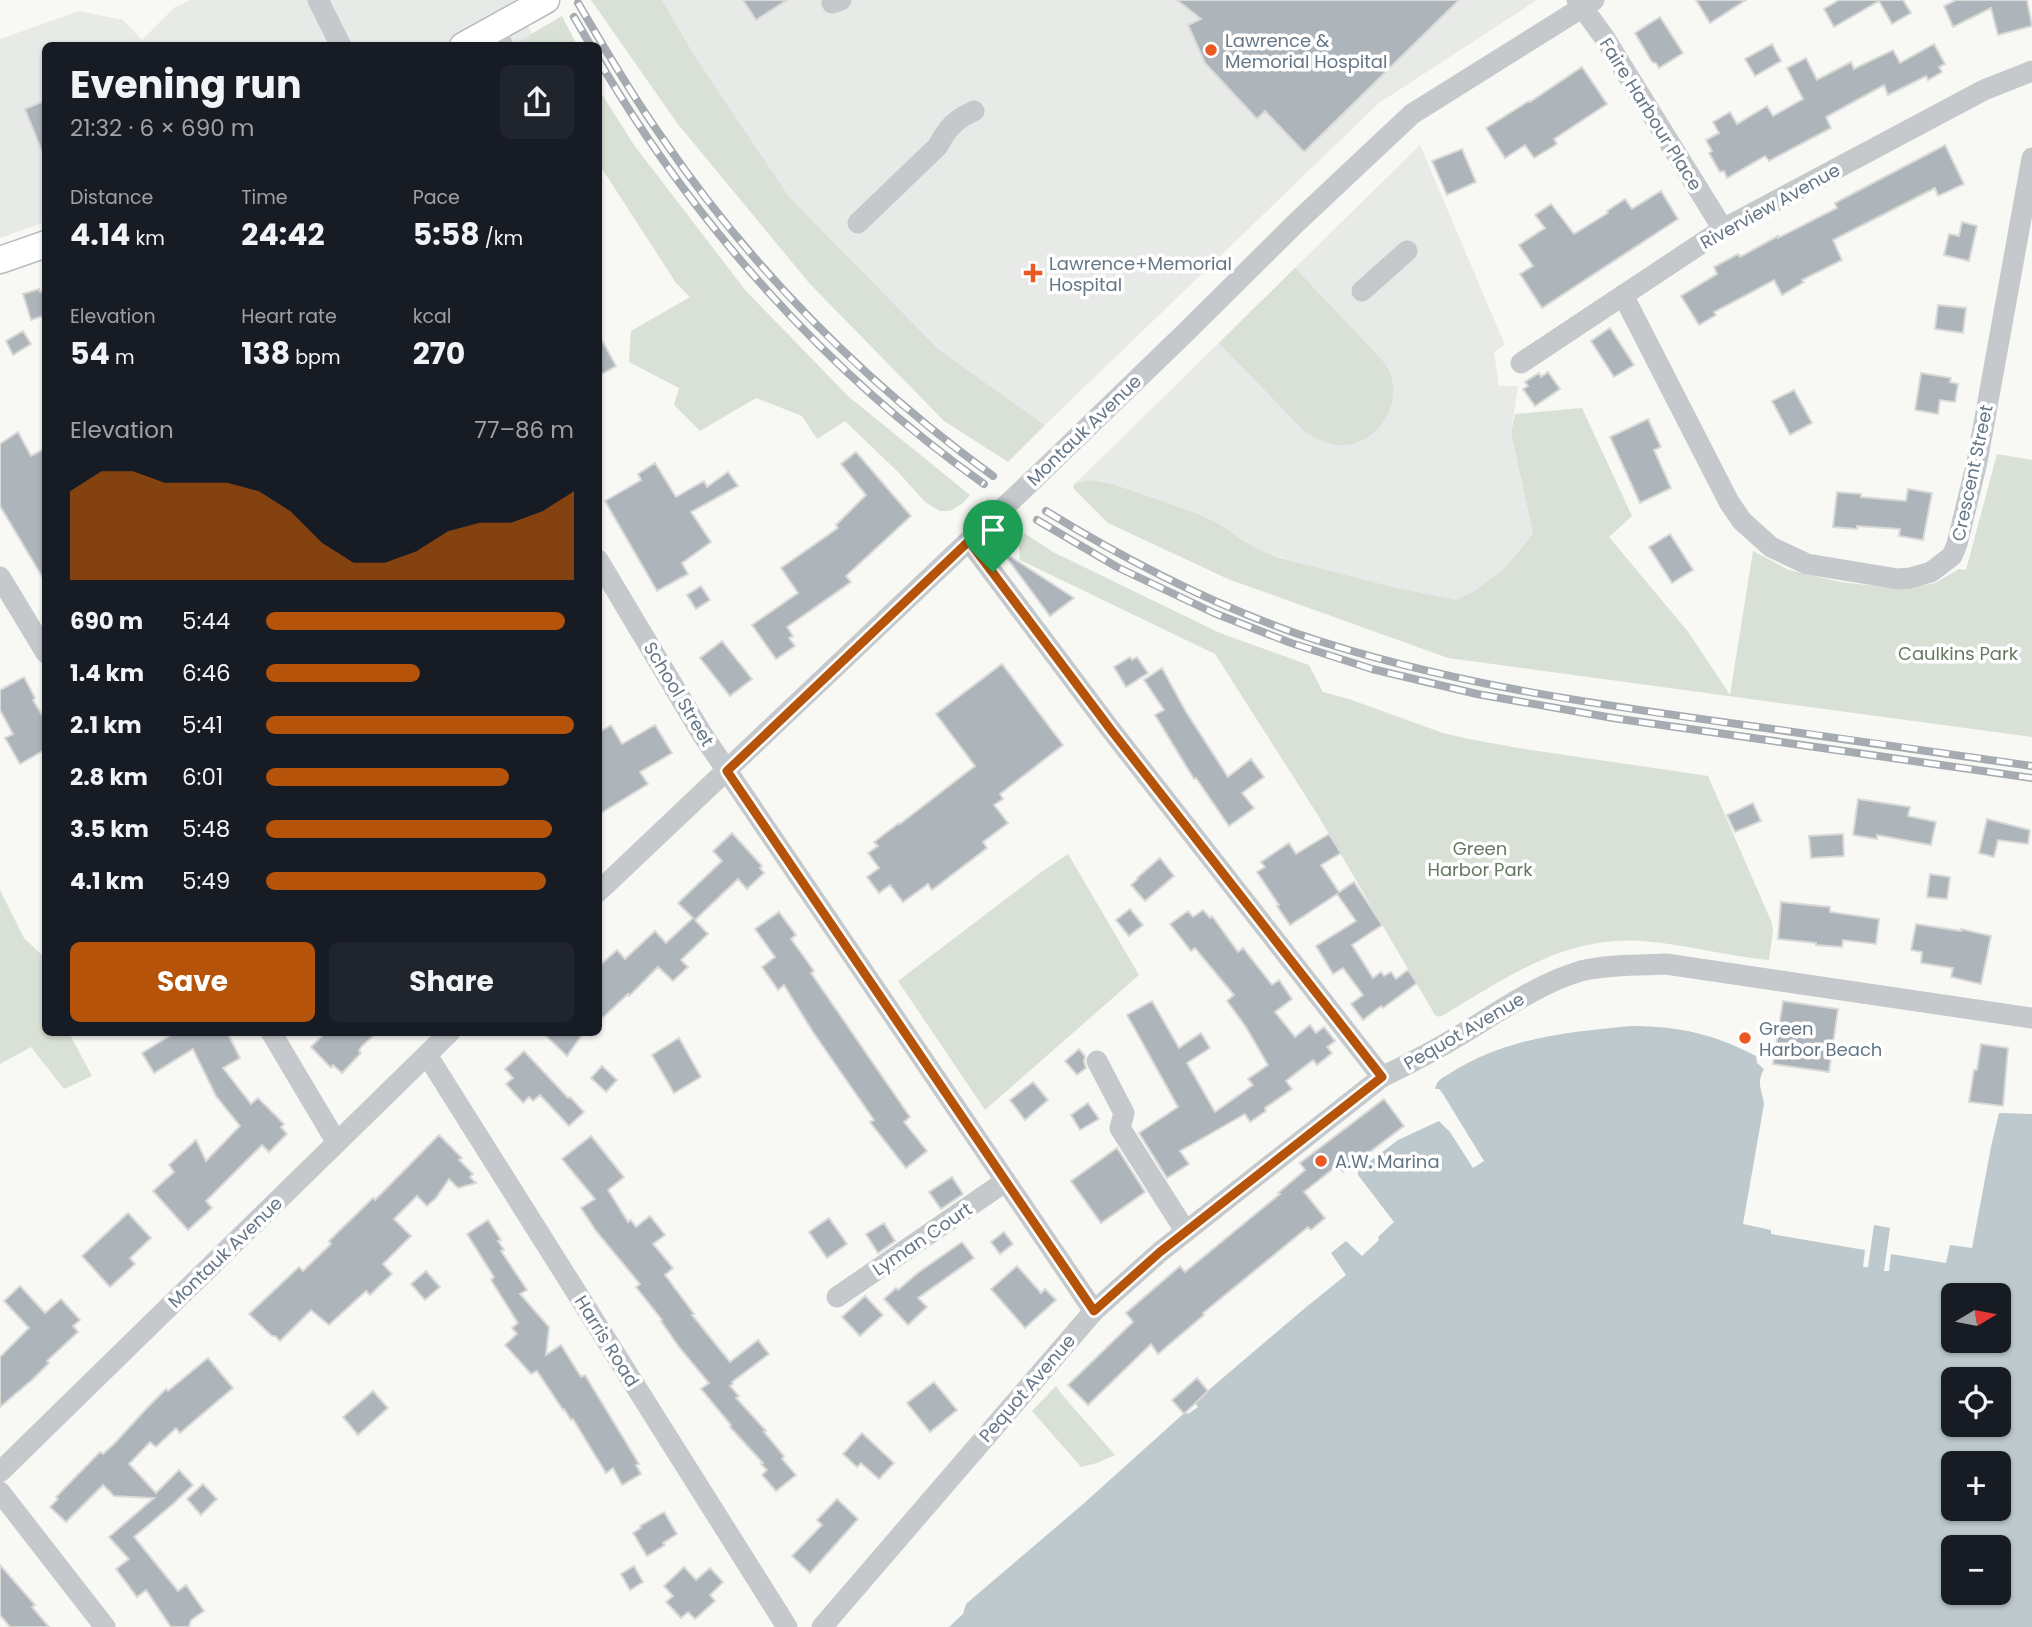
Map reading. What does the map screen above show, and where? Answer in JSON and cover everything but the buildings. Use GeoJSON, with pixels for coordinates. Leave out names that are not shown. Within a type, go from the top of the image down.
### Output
{"type":"FeatureCollection","features":[{"type":"Feature","properties":{"kind":"main road"},"geometry":{"type":"LineString","coordinates":[[479,42],[499,37],[546,0]]}},
{"type":"Feature","properties":{"kind":"main road"},"geometry":{"type":"LineString","coordinates":[[0,260],[42,245]]}},
{"type":"Feature","properties":{"kind":"street"},"geometry":{"type":"LineString","coordinates":[[318,0],[339,42]]}},
{"type":"Feature","properties":{"kind":"street"},"geometry":{"type":"LineString","coordinates":[[833,0],[832,3],[841,0]]}},
{"type":"Feature","properties":{"kind":"street","name":"Faire Harbour Place"},"geometry":{"type":"LineString","coordinates":[[1584,2],[1723,229]]}},
{"type":"Feature","properties":{"kind":"street","name":"Montauk Avenue"},"geometry":{"type":"LineString","coordinates":[[602,888],[998,514],[1297,222],[1412,114],[1584,2]]}},
{"type":"Feature","properties":{"kind":"street","name":"Riverview Avenue"},"geometry":{"type":"LineString","coordinates":[[1521,363],[1723,229],[1984,90],[2032,71]]}},
{"type":"Feature","properties":{"kind":"street"},"geometry":{"type":"LineString","coordinates":[[858,223],[938,146]]}},
{"type":"Feature","properties":{"kind":"street","name":"Crescent Street"},"geometry":{"type":"LineString","coordinates":[[1623,295],[1729,502],[1742,521],[1771,547],[1808,564],[1898,579],[1931,572],[1951,556],[1957,544],[1977,462],[2032,158]]}},
{"type":"Feature","properties":{"kind":"street"},"geometry":{"type":"LineString","coordinates":[[1362,291],[1406,251]]}},
{"type":"Feature","properties":{"kind":"street"},"geometry":{"type":"LineString","coordinates":[[969,541],[1111,730],[1382,1077]]}},
{"type":"Feature","properties":{"kind":"street","name":"School Street"},"geometry":{"type":"LineString","coordinates":[[602,567],[727,771],[1094,1311]]}},
{"type":"Feature","properties":{"kind":"street"},"geometry":{"type":"LineString","coordinates":[[0,577],[42,646]]}},
{"type":"Feature","properties":{"kind":"street","name":"Pequot Avenue"},"geometry":{"type":"LineString","coordinates":[[822,1627],[1094,1311],[1186,1232],[1382,1077],[1547,985],[1582,971],[1615,966],[1666,964],[2032,1018]]}},
{"type":"Feature","properties":{"kind":"street"},"geometry":{"type":"LineString","coordinates":[[273,1036],[337,1143]]}},
{"type":"Feature","properties":{"kind":"street","name":"Montauk Avenue"},"geometry":{"type":"LineString","coordinates":[[0,1472],[446,1036]]}},
{"type":"Feature","properties":{"kind":"street","name":"Harris Road"},"geometry":{"type":"LineString","coordinates":[[427,1055],[787,1627]]}},
{"type":"Feature","properties":{"kind":"street"},"geometry":{"type":"LineString","coordinates":[[1097,1061],[1124,1113],[1120,1128],[1186,1232]]}},
{"type":"Feature","properties":{"kind":"street","name":"Lyman Court"},"geometry":{"type":"LineString","coordinates":[[837,1297],[1006,1181]]}},
{"type":"Feature","properties":{"kind":"street"},"geometry":{"type":"LineString","coordinates":[[0,1492],[105,1627]]}},
{"type":"Feature","properties":{"kind":"shaded area"},"geometry":{"type":"Polygon","coordinates":[[[191,0],[514,0],[532,33],[520,42],[42,42],[42,223],[0,238],[0,39],[79,11],[123,20],[142,40],[175,7],[191,0]]]}},
{"type":"Feature","properties":{"kind":"shaded area","name":"Lawrence+Memorial Hospital"},"geometry":{"type":"Polygon","coordinates":[[[662,0],[1537,0],[1379,103],[1045,425],[935,348],[790,198],[691,50],[662,0]]]}},
{"type":"Feature","properties":{"kind":"shaded area","name":"Lawrence+Memorial Hospital"},"geometry":{"type":"Polygon","coordinates":[[[1420,145],[1505,345],[1494,352],[1499,386],[1518,386],[1511,434],[1533,534],[1504,569],[1456,601],[1291,561],[1260,550],[1221,525],[1184,509],[1113,484],[1091,480],[1076,483],[1420,145]]]}},
{"type":"Feature","properties":{"kind":"shaded area"},"geometry":{"type":"Polygon","coordinates":[[[1631,1026],[1664,1028],[1710,1037],[1756,1056],[1757,1063],[1764,1069],[1760,1083],[1764,1104],[1743,1224],[1771,1230],[1771,1234],[1865,1250],[1863,1267],[1868,1267],[1874,1225],[1890,1228],[1884,1271],[1889,1271],[1891,1254],[1946,1263],[1950,1245],[1972,1248],[1999,1113],[2032,1114],[2032,1627],[949,1627],[963,1614],[966,1604],[1182,1415],[1198,1407],[1195,1403],[1204,1394],[1346,1275],[1331,1253],[1346,1241],[1362,1256],[1379,1240],[1378,1237],[1394,1222],[1358,1175],[1361,1168],[1398,1140],[1439,1121],[1450,1132],[1473,1168],[1484,1161],[1443,1094],[1439,1089],[1435,1089],[1440,1080],[1491,1052],[1560,1034],[1631,1026]]]}},
{"type":"Feature","properties":{"kind":"green space"},"geometry":{"type":"Polygon","coordinates":[[[591,0],[662,0],[691,50],[790,198],[939,350],[1045,425],[1008,462],[944,421],[810,284],[677,123],[591,0]]]}},
{"type":"Feature","properties":{"kind":"green space"},"geometry":{"type":"Polygon","coordinates":[[[562,16],[575,42],[520,42],[562,16]]]}},
{"type":"Feature","properties":{"kind":"green space"},"geometry":{"type":"Polygon","coordinates":[[[602,94],[634,145],[746,291],[849,397],[970,495],[950,511],[940,511],[925,502],[845,421],[817,439],[802,416],[756,398],[700,431],[674,405],[679,388],[629,362],[631,331],[690,297],[676,283],[602,169],[602,94]]]}},
{"type":"Feature","properties":{"kind":"green space"},"geometry":{"type":"Polygon","coordinates":[[[1295,268],[1382,360],[1390,373],[1392,403],[1386,417],[1378,429],[1352,444],[1332,444],[1305,432],[1219,343],[1295,268]]]}},
{"type":"Feature","properties":{"kind":"green space","name":"Caulkins Park"},"geometry":{"type":"Polygon","coordinates":[[[1582,408],[1632,516],[1609,537],[1689,633],[1730,695],[1753,551],[1789,570],[1841,582],[1902,589],[1935,583],[1959,569],[1966,570],[1997,454],[2032,460],[2032,737],[1448,658],[1228,579],[1108,523],[1073,486],[1091,480],[1113,484],[1196,513],[1221,525],[1260,550],[1280,558],[1456,600],[1474,591],[1504,569],[1533,534],[1511,433],[1515,414],[1582,408]]]}},
{"type":"Feature","properties":{"kind":"green space","name":"Green Harbor Park"},"geometry":{"type":"Polygon","coordinates":[[[1024,533],[1053,552],[1220,633],[1309,665],[1323,692],[1464,738],[1708,776],[1771,921],[1773,930],[1769,960],[1642,941],[1586,945],[1535,963],[1440,1017],[1435,1015],[1319,817],[1215,654],[1020,560],[1019,546],[1024,533]]]}},
{"type":"Feature","properties":{"kind":"green space"},"geometry":{"type":"Polygon","coordinates":[[[1068,854],[1139,975],[985,1110],[898,981],[1068,854]]]}},
{"type":"Feature","properties":{"kind":"green space"},"geometry":{"type":"Polygon","coordinates":[[[0,890],[24,938],[42,955],[42,1036],[71,1036],[92,1076],[64,1089],[31,1047],[0,1064],[0,890]]]}},
{"type":"Feature","properties":{"kind":"green space"},"geometry":{"type":"Polygon","coordinates":[[[1056,1386],[1115,1455],[1081,1467],[1032,1411],[1056,1386]]]}},
{"type":"Feature","properties":{"kind":"railway"},"geometry":{"type":"LineString","coordinates":[[578,3],[602,42]]}},
{"type":"Feature","properties":{"kind":"railway"},"geometry":{"type":"LineString","coordinates":[[574,17],[589,42]]}},
{"type":"Feature","properties":{"kind":"railway"},"geometry":{"type":"LineString","coordinates":[[602,43],[663,139],[698,188],[773,279],[855,363],[945,440],[993,476]]}},
{"type":"Feature","properties":{"kind":"railway"},"geometry":{"type":"LineString","coordinates":[[602,65],[677,180],[768,292],[818,345],[871,394],[926,441],[984,484]]}},
{"type":"Feature","properties":{"kind":"railway"},"geometry":{"type":"LineString","coordinates":[[1046,511],[1137,563],[1232,609],[1298,634],[1407,666],[1574,700],[2032,766]]}},
{"type":"Feature","properties":{"kind":"railway"},"geometry":{"type":"LineString","coordinates":[[1037,520],[1117,567],[1214,613],[1291,643],[1372,669],[1477,694],[1613,718],[2032,778]]}},
{"type":"Feature","properties":{"kind":"place","name":"Lawrence & Memorial Hospital"},"geometry":{"type":"Point","coordinates":[1211,50]}},
{"type":"Feature","properties":{"kind":"place","name":"Lawrence+Memorial Hospital"},"geometry":{"type":"Point","coordinates":[1033,273]}},
{"type":"Feature","properties":{"kind":"place","name":"Green Harbor Beach"},"geometry":{"type":"Point","coordinates":[1745,1038]}},
{"type":"Feature","properties":{"kind":"place","name":"A.W. Marina"},"geometry":{"type":"Point","coordinates":[1321,1161]}},
{"type":"Feature","properties":{"kind":"route"},"geometry":{"type":"LineString","coordinates":[[969,541],[993,572],[1111,730],[1382,1077],[1160,1252],[1094,1311],[727,771],[969,541]]}}]}
